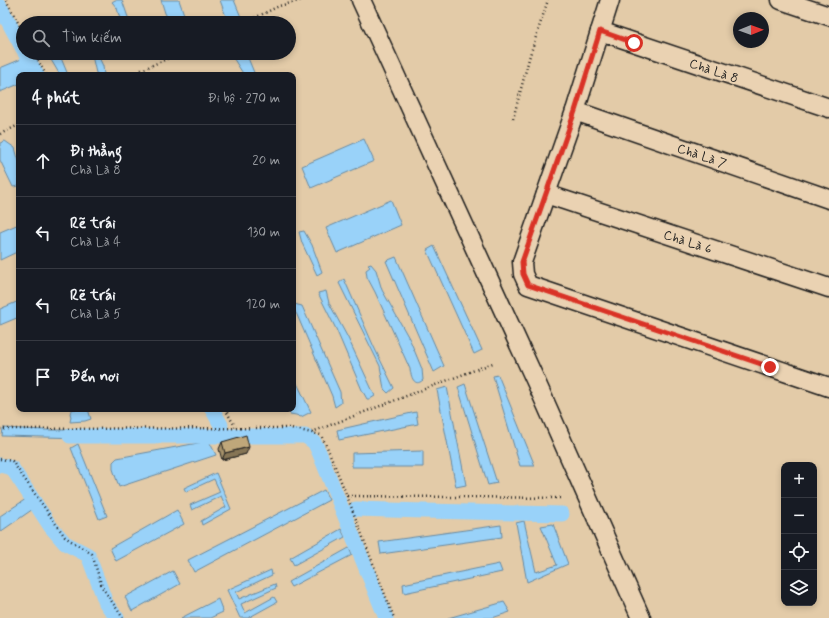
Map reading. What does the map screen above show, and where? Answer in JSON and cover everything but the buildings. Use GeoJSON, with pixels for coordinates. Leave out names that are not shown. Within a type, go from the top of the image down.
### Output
{"type":"FeatureCollection","features":[{"type":"Feature","properties":{"kind":"street"},"geometry":{"type":"LineString","coordinates":[[361,0],[533,376],[641,618]]}},
{"type":"Feature","properties":{"kind":"street"},"geometry":{"type":"LineString","coordinates":[[610,0],[575,111],[522,262],[523,274],[528,285],[829,387]]}},
{"type":"Feature","properties":{"kind":"street"},"geometry":{"type":"LineString","coordinates":[[781,0],[829,16]]}},
{"type":"Feature","properties":{"kind":"street","name":"Chà Là 8"},"geometry":{"type":"LineString","coordinates":[[600,31],[829,108]]}},
{"type":"Feature","properties":{"kind":"street","name":"Chà Là 7"},"geometry":{"type":"LineString","coordinates":[[575,111],[829,199]]}},
{"type":"Feature","properties":{"kind":"street","name":"Chà Là 6"},"geometry":{"type":"LineString","coordinates":[[546,194],[829,288]]}},
{"type":"Feature","properties":{"kind":"path"},"geometry":{"type":"LineString","coordinates":[[6,0],[16,19]]}},
{"type":"Feature","properties":{"kind":"path"},"geometry":{"type":"LineString","coordinates":[[258,16],[279,6],[302,0]]}},
{"type":"Feature","properties":{"kind":"path"},"geometry":{"type":"LineString","coordinates":[[513,119],[530,55],[548,0]]}},
{"type":"Feature","properties":{"kind":"path"},"geometry":{"type":"LineString","coordinates":[[38,60],[44,72]]}},
{"type":"Feature","properties":{"kind":"path"},"geometry":{"type":"LineString","coordinates":[[137,72],[164,60]]}},
{"type":"Feature","properties":{"kind":"path"},"geometry":{"type":"LineString","coordinates":[[0,134],[16,126]]}},
{"type":"Feature","properties":{"kind":"path"},"geometry":{"type":"LineString","coordinates":[[312,432],[493,363]]}},
{"type":"Feature","properties":{"kind":"path"},"geometry":{"type":"LineString","coordinates":[[227,412],[236,429]]}},
{"type":"Feature","properties":{"kind":"path"},"geometry":{"type":"LineString","coordinates":[[0,429],[291,428],[312,432],[321,436],[347,496],[394,618]]}},
{"type":"Feature","properties":{"kind":"path"},"geometry":{"type":"LineString","coordinates":[[0,459],[12,461],[65,537],[92,554],[102,588],[123,618]]}},
{"type":"Feature","properties":{"kind":"path"},"geometry":{"type":"LineString","coordinates":[[347,496],[560,498]]}},
{"type":"Feature","properties":{"kind":"water"},"geometry":{"type":"Polygon","coordinates":[[[115,0],[122,0],[128,16],[119,16],[117,8],[112,2],[115,0]]]}},
{"type":"Feature","properties":{"kind":"water"},"geometry":{"type":"Polygon","coordinates":[[[161,0],[179,0],[185,16],[166,16],[161,0]]]}},
{"type":"Feature","properties":{"kind":"water"},"geometry":{"type":"Polygon","coordinates":[[[220,0],[234,0],[241,16],[227,16],[220,0]]]}},
{"type":"Feature","properties":{"kind":"water"},"geometry":{"type":"Polygon","coordinates":[[[19,60],[25,60],[31,69],[31,72],[16,72],[16,85],[0,92],[0,68],[19,60]]]}},
{"type":"Feature","properties":{"kind":"water"},"geometry":{"type":"Polygon","coordinates":[[[51,60],[62,60],[67,72],[58,72],[51,60]]]}},
{"type":"Feature","properties":{"kind":"water"},"geometry":{"type":"Polygon","coordinates":[[[93,60],[100,60],[104,72],[96,72],[93,60]]]}},
{"type":"Feature","properties":{"kind":"water"},"geometry":{"type":"Polygon","coordinates":[[[234,60],[249,60],[254,72],[242,72],[234,60]]]}},
{"type":"Feature","properties":{"kind":"water"},"geometry":{"type":"Polygon","coordinates":[[[364,139],[374,161],[311,188],[302,166],[364,139]]]}},
{"type":"Feature","properties":{"kind":"water"},"geometry":{"type":"Polygon","coordinates":[[[5,141],[15,148],[16,186],[13,187],[0,160],[0,143],[5,141]]]}},
{"type":"Feature","properties":{"kind":"water"},"geometry":{"type":"Polygon","coordinates":[[[391,200],[401,225],[337,253],[326,228],[391,200]]]}},
{"type":"Feature","properties":{"kind":"water"},"geometry":{"type":"Polygon","coordinates":[[[16,225],[16,252],[0,260],[0,232],[16,225]]]}},
{"type":"Feature","properties":{"kind":"water"},"geometry":{"type":"Polygon","coordinates":[[[304,231],[312,245],[322,272],[317,275],[302,243],[299,232],[304,231]]]}},
{"type":"Feature","properties":{"kind":"water"},"geometry":{"type":"Polygon","coordinates":[[[434,246],[482,350],[474,354],[427,250],[434,246]]]}},
{"type":"Feature","properties":{"kind":"water"},"geometry":{"type":"Polygon","coordinates":[[[396,257],[444,366],[434,372],[386,261],[396,257]]]}},
{"type":"Feature","properties":{"kind":"water"},"geometry":{"type":"Polygon","coordinates":[[[371,264],[376,270],[382,290],[410,340],[422,369],[423,380],[420,382],[415,382],[412,378],[410,369],[367,277],[366,270],[370,267],[368,265],[371,264]]]}},
{"type":"Feature","properties":{"kind":"water"},"geometry":{"type":"Polygon","coordinates":[[[344,279],[394,388],[388,393],[384,389],[380,366],[339,283],[344,279]]]}},
{"type":"Feature","properties":{"kind":"water"},"geometry":{"type":"Polygon","coordinates":[[[326,291],[329,303],[348,338],[375,396],[370,399],[367,399],[362,390],[336,329],[318,293],[326,291]]]}},
{"type":"Feature","properties":{"kind":"water"},"geometry":{"type":"Polygon","coordinates":[[[16,302],[16,318],[0,325],[0,309],[16,302]]]}},
{"type":"Feature","properties":{"kind":"water"},"geometry":{"type":"Polygon","coordinates":[[[296,304],[302,306],[340,392],[341,403],[335,407],[332,396],[297,315],[296,304]]]}},
{"type":"Feature","properties":{"kind":"water"},"geometry":{"type":"Polygon","coordinates":[[[498,375],[535,466],[520,466],[493,376],[498,375]]]}},
{"type":"Feature","properties":{"kind":"water"},"geometry":{"type":"Polygon","coordinates":[[[296,381],[311,412],[301,417],[290,414],[289,412],[296,412],[296,381]]]}},
{"type":"Feature","properties":{"kind":"water"},"geometry":{"type":"Polygon","coordinates":[[[465,384],[497,483],[488,485],[458,387],[465,384]]]}},
{"type":"Feature","properties":{"kind":"water"},"geometry":{"type":"Polygon","coordinates":[[[447,387],[466,485],[456,487],[437,390],[447,387]]]}},
{"type":"Feature","properties":{"kind":"water"},"geometry":{"type":"Polygon","coordinates":[[[89,412],[91,419],[70,422],[70,413],[89,412]]]}},
{"type":"Feature","properties":{"kind":"water"},"geometry":{"type":"Polygon","coordinates":[[[416,412],[418,424],[339,440],[337,430],[416,412]]]}},
{"type":"Feature","properties":{"kind":"water"},"geometry":{"type":"Polygon","coordinates":[[[3,428],[79,430],[90,432],[90,436],[85,438],[2,436],[3,428]]]}},
{"type":"Feature","properties":{"kind":"water"},"geometry":{"type":"Polygon","coordinates":[[[209,441],[216,455],[119,487],[113,469],[113,462],[117,458],[209,441]]]}},
{"type":"Feature","properties":{"kind":"water"},"geometry":{"type":"Polygon","coordinates":[[[78,444],[107,516],[99,519],[71,448],[78,444]]]}},
{"type":"Feature","properties":{"kind":"water"},"geometry":{"type":"Polygon","coordinates":[[[423,451],[423,467],[352,467],[352,453],[423,451]]]}},
{"type":"Feature","properties":{"kind":"water"},"geometry":{"type":"Polygon","coordinates":[[[216,473],[231,509],[202,525],[201,521],[226,507],[221,496],[192,510],[190,505],[220,492],[214,479],[186,492],[184,488],[216,473]]]}},
{"type":"Feature","properties":{"kind":"water"},"geometry":{"type":"Polygon","coordinates":[[[324,490],[329,500],[194,572],[188,560],[324,490]]]}},
{"type":"Feature","properties":{"kind":"water"},"geometry":{"type":"Polygon","coordinates":[[[26,499],[33,509],[0,532],[0,516],[26,499]]]}},
{"type":"Feature","properties":{"kind":"water"},"geometry":{"type":"Polygon","coordinates":[[[177,510],[184,524],[116,561],[110,548],[177,510]]]}},
{"type":"Feature","properties":{"kind":"water"},"geometry":{"type":"Polygon","coordinates":[[[524,521],[536,572],[557,565],[541,526],[553,524],[568,564],[527,582],[516,523],[524,521]]]}},
{"type":"Feature","properties":{"kind":"water"},"geometry":{"type":"Polygon","coordinates":[[[501,525],[502,537],[381,554],[379,542],[501,525]]]}},
{"type":"Feature","properties":{"kind":"water"},"geometry":{"type":"Polygon","coordinates":[[[341,529],[345,537],[294,565],[290,558],[341,529]]]}},
{"type":"Feature","properties":{"kind":"water"},"geometry":{"type":"Polygon","coordinates":[[[349,548],[352,555],[291,587],[288,582],[349,548]]]}},
{"type":"Feature","properties":{"kind":"water"},"geometry":{"type":"Polygon","coordinates":[[[499,564],[502,572],[404,593],[403,584],[499,564]]]}},
{"type":"Feature","properties":{"kind":"water"},"geometry":{"type":"Polygon","coordinates":[[[271,570],[272,575],[236,592],[239,599],[275,584],[276,588],[241,604],[245,613],[274,597],[277,602],[248,618],[240,618],[227,590],[271,570]]]}},
{"type":"Feature","properties":{"kind":"water"},"geometry":{"type":"Polygon","coordinates":[[[173,571],[180,584],[132,611],[125,597],[173,571]]]}},
{"type":"Feature","properties":{"kind":"water"},"geometry":{"type":"Polygon","coordinates":[[[218,599],[223,612],[210,618],[181,618],[218,599]]]}},
{"type":"Feature","properties":{"kind":"water"},"geometry":{"type":"Polygon","coordinates":[[[504,602],[510,612],[492,618],[448,618],[504,602]]]}},
{"type":"Feature","properties":{"kind":"waterway"},"geometry":{"type":"LineString","coordinates":[[0,6],[16,36]]}},
{"type":"Feature","properties":{"kind":"waterway"},"geometry":{"type":"LineString","coordinates":[[29,60],[35,72]]}},
{"type":"Feature","properties":{"kind":"waterway"},"geometry":{"type":"LineString","coordinates":[[214,412],[221,425]]}},
{"type":"Feature","properties":{"kind":"waterway"},"geometry":{"type":"LineString","coordinates":[[70,436],[305,436],[314,442],[319,452],[386,618]]}},
{"type":"Feature","properties":{"kind":"waterway"},"geometry":{"type":"LineString","coordinates":[[0,465],[12,468],[51,527],[65,543],[88,555],[106,603],[117,618]]}},
{"type":"Feature","properties":{"kind":"waterway"},"geometry":{"type":"LineString","coordinates":[[356,509],[562,514]]}},
{"type":"Feature","properties":{"kind":"route"},"geometry":{"type":"LineString","coordinates":[[634,43],[600,31],[575,111],[522,262],[523,274],[528,285],[541,290],[770,367]]}}]}
